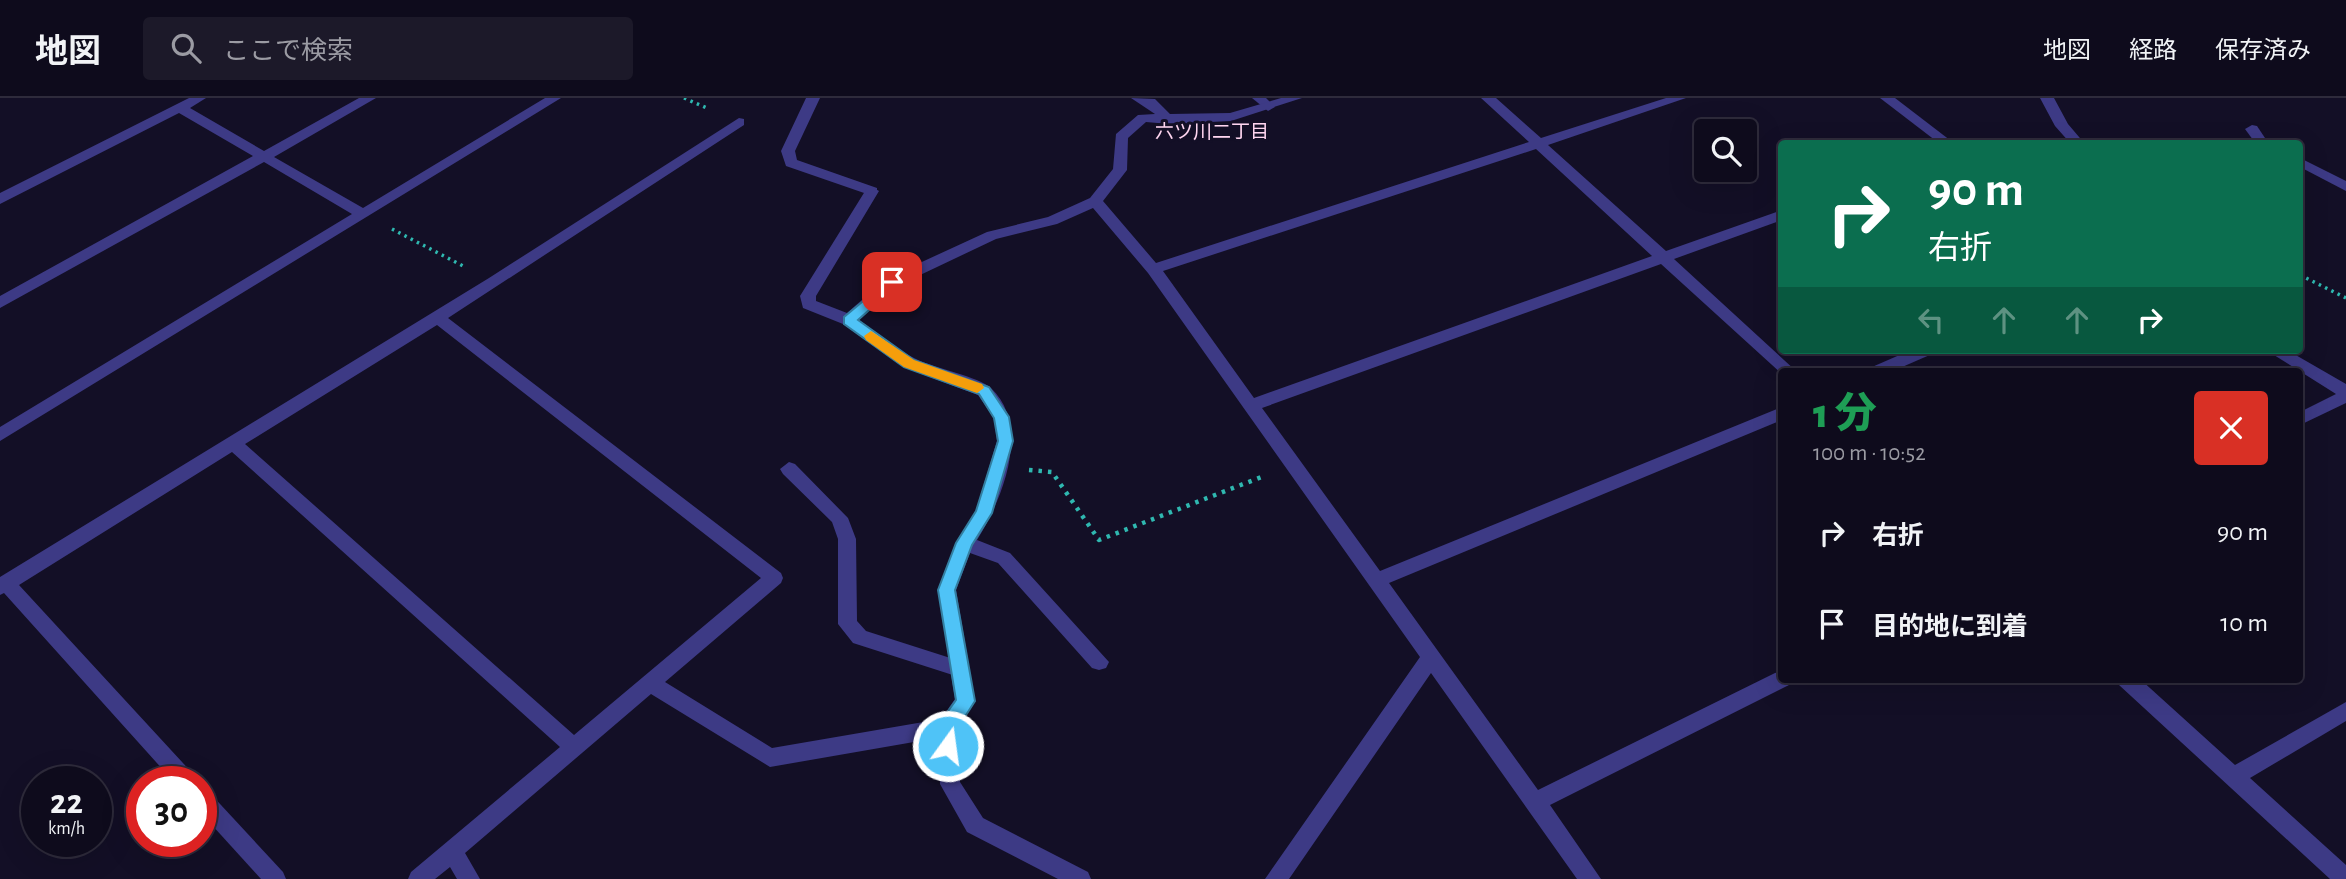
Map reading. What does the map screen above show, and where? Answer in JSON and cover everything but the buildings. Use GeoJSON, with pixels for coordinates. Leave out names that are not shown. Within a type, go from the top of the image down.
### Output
{"type":"FeatureCollection","features":[{"type":"Feature","properties":{"kind":"street"},"geometry":{"type":"LineString","coordinates":[[0,199],[199,98]]}},
{"type":"Feature","properties":{"kind":"street"},"geometry":{"type":"LineString","coordinates":[[0,303],[369,98]]}},
{"type":"Feature","properties":{"kind":"street"},"geometry":{"type":"LineString","coordinates":[[0,435],[554,98]]}},
{"type":"Feature","properties":{"kind":"street"},"geometry":{"type":"LineString","coordinates":[[813,98],[788,150],[791,163],[872,191],[807,296],[808,304],[849,320],[909,363],[984,391],[1002,417],[1005,441],[984,513],[965,543],[947,590],[965,701],[947,727],[950,785],[975,825],[1080,879]]}},
{"type":"Feature","properties":{"kind":"street"},"geometry":{"type":"LineString","coordinates":[[1138,98],[1150,102],[1169,120]]}},
{"type":"Feature","properties":{"kind":"street"},"geometry":{"type":"LineString","coordinates":[[849,320],[892,282],[992,235],[1052,221],[1095,201],[1120,170],[1121,137],[1143,118],[1169,120],[1231,117],[1264,103],[1295,98]]}},
{"type":"Feature","properties":{"kind":"street"},"geometry":{"type":"LineString","coordinates":[[1488,98],[1785,368]]}},
{"type":"Feature","properties":{"kind":"street"},"geometry":{"type":"LineString","coordinates":[[1153,269],[1679,98]]}},
{"type":"Feature","properties":{"kind":"street"},"geometry":{"type":"LineString","coordinates":[[1887,98],[1945,140]]}},
{"type":"Feature","properties":{"kind":"street"},"geometry":{"type":"LineString","coordinates":[[2047,98],[2062,126],[2075,140]]}},
{"type":"Feature","properties":{"kind":"street"},"geometry":{"type":"LineString","coordinates":[[180,108],[363,214]]}},
{"type":"Feature","properties":{"kind":"street"},"geometry":{"type":"LineString","coordinates":[[172,766],[3,585],[494,282],[738,122]]}},
{"type":"Feature","properties":{"kind":"street"},"geometry":{"type":"LineString","coordinates":[[2252,129],[2260,140]]}},
{"type":"Feature","properties":{"kind":"street"},"geometry":{"type":"LineString","coordinates":[[2303,164],[2346,187]]}},
{"type":"Feature","properties":{"kind":"street"},"geometry":{"type":"LineString","coordinates":[[1095,201],[1153,269],[1590,879]]}},
{"type":"Feature","properties":{"kind":"street"},"geometry":{"type":"LineString","coordinates":[[1252,405],[1778,216]]}},
{"type":"Feature","properties":{"kind":"street"},"geometry":{"type":"LineString","coordinates":[[419,879],[774,578],[437,317]]}},
{"type":"Feature","properties":{"kind":"street"},"geometry":{"type":"LineString","coordinates":[[1885,368],[1917,354]]}},
{"type":"Feature","properties":{"kind":"street"},"geometry":{"type":"LineString","coordinates":[[2281,354],[2346,394]]}},
{"type":"Feature","properties":{"kind":"street"},"geometry":{"type":"LineString","coordinates":[[2303,417],[2346,394]]}},
{"type":"Feature","properties":{"kind":"street"},"geometry":{"type":"LineString","coordinates":[[1377,580],[1778,415]]}},
{"type":"Feature","properties":{"kind":"street"},"geometry":{"type":"LineString","coordinates":[[233,443],[575,747]]}},
{"type":"Feature","properties":{"kind":"street"},"geometry":{"type":"LineString","coordinates":[[789,469],[839,517],[847,539],[848,624],[860,637],[959,669]]}},
{"type":"Feature","properties":{"kind":"street"},"geometry":{"type":"LineString","coordinates":[[965,543],[1004,558],[1099,662]]}},
{"type":"Feature","properties":{"kind":"street"},"geometry":{"type":"LineString","coordinates":[[1276,879],[1431,657]]}},
{"type":"Feature","properties":{"kind":"street"},"geometry":{"type":"LineString","coordinates":[[1535,802],[1778,681]]}},
{"type":"Feature","properties":{"kind":"street"},"geometry":{"type":"LineString","coordinates":[[650,683],[770,758],[947,727]]}},
{"type":"Feature","properties":{"kind":"street"},"geometry":{"type":"LineString","coordinates":[[2130,683],[2346,878]]}},
{"type":"Feature","properties":{"kind":"street"},"geometry":{"type":"LineString","coordinates":[[2234,776],[2346,711]]}},
{"type":"Feature","properties":{"kind":"street"},"geometry":{"type":"LineString","coordinates":[[217,816],[275,879]]}},
{"type":"Feature","properties":{"kind":"street"},"geometry":{"type":"LineString","coordinates":[[452,851],[470,879]]}},
{"type":"Feature","properties":{"kind":"path"},"geometry":{"type":"LineString","coordinates":[[363,214],[494,282]]}},
{"type":"Feature","properties":{"kind":"path"},"geometry":{"type":"LineString","coordinates":[[2303,276],[2346,298]]}},
{"type":"Feature","properties":{"kind":"path"},"geometry":{"type":"LineString","coordinates":[[1052,472],[1099,540],[1252,481]]}},
{"type":"Feature","properties":{"kind":"slow traffic"},"geometry":{"type":"LineString","coordinates":[[871,336],[909,363],[977,388]]}},
{"type":"Feature","properties":{"kind":"district","name":"六ツ川二丁目"},"geometry":{"type":"Point","coordinates":[1212,131]}},
{"type":"Feature","properties":{"kind":"route"},"geometry":{"type":"LineString","coordinates":[[892,282],[849,320],[909,363],[984,391],[1002,417],[1005,441],[984,513],[965,543],[947,590],[965,701],[947,727],[948,746]]}}]}
